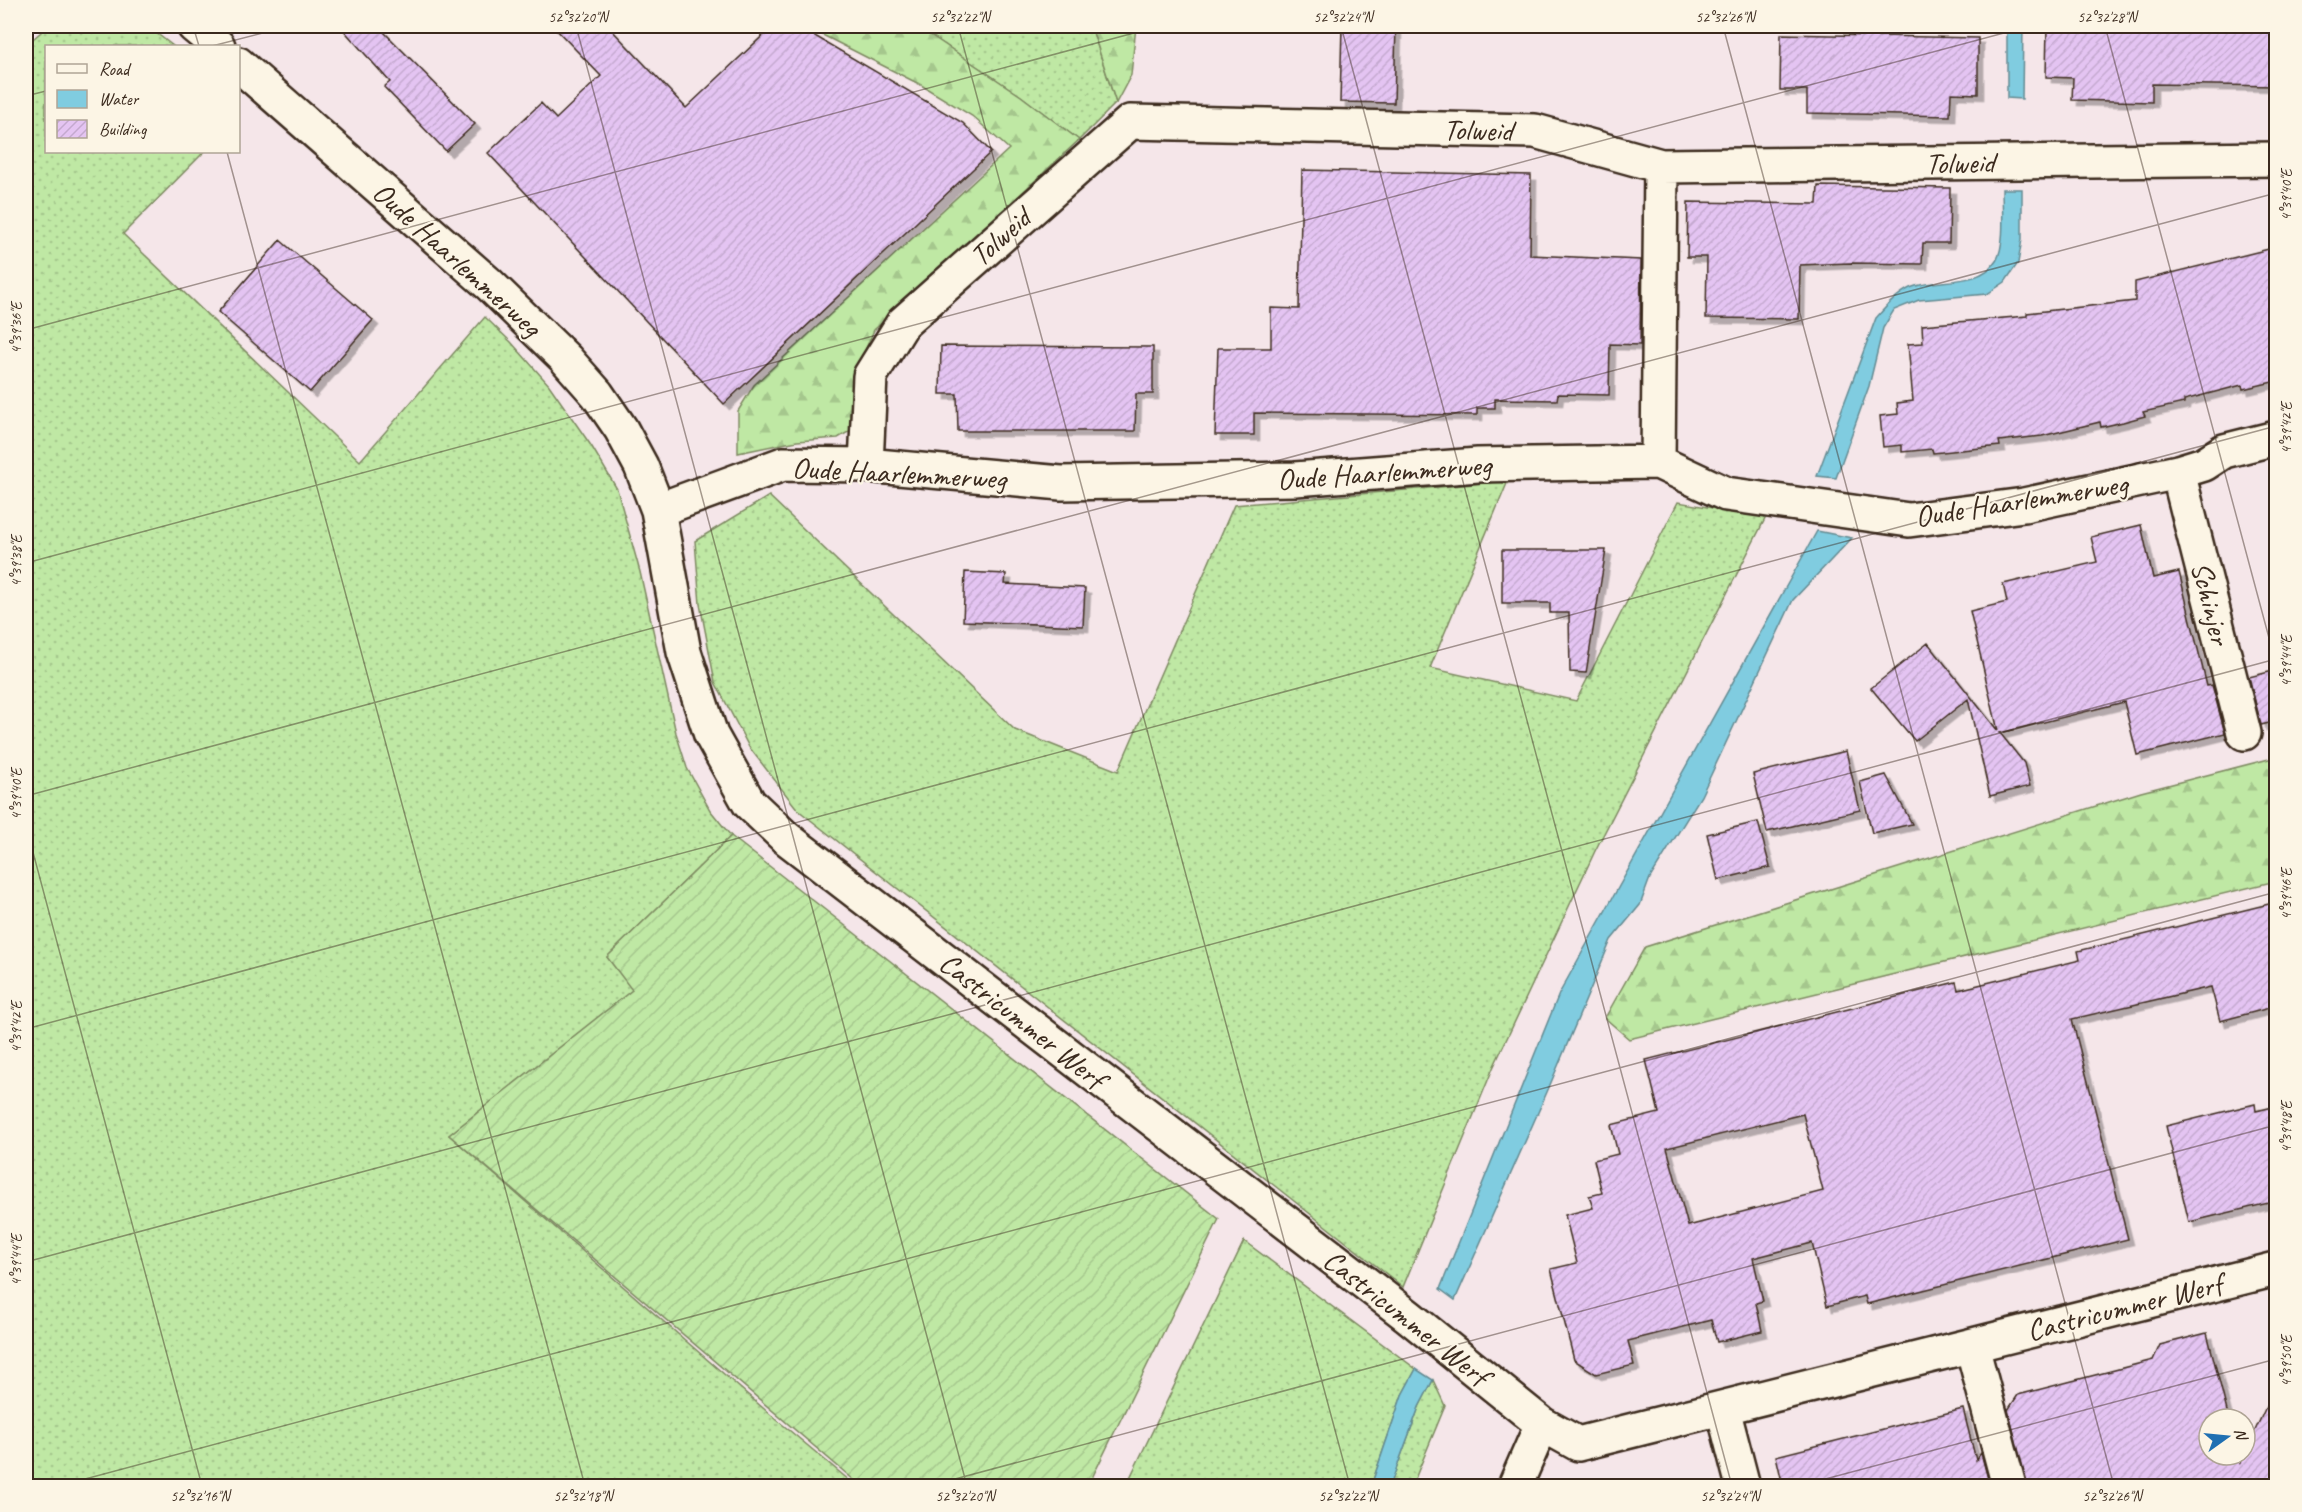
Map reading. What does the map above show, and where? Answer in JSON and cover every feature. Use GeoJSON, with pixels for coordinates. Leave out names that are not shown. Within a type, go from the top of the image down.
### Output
{"type":"FeatureCollection","features":[{"type":"Feature","properties":{"kind":"street"},"geometry":{"type":"LineString","coordinates":[[194,26],[217,45]]}},
{"type":"Feature","properties":{"kind":"street","name":"Oude Haarlemmerweg"},"geometry":{"type":"LineString","coordinates":[[240,66],[489,284],[566,359],[597,394],[621,429],[641,466],[658,510],[783,464],[866,465],[1061,483],[1296,479],[1478,465],[1658,462],[1726,494],[1909,520],[2024,505],[2178,472],[2204,464],[2224,451],[2277,438]]}},
{"type":"Feature","properties":{"kind":"street","name":"Tolweid"},"geometry":{"type":"LineString","coordinates":[[866,465],[870,376],[903,323],[1130,122],[1535,131],[1661,166],[2277,159]]}},
{"type":"Feature","properties":{"kind":"street"},"geometry":{"type":"LineString","coordinates":[[1658,462],[1661,166]]}},
{"type":"Feature","properties":{"kind":"street","name":"Schinjer"},"geometry":{"type":"LineString","coordinates":[[2178,472],[2244,733]]}},
{"type":"Feature","properties":{"kind":"street","name":"Castricummer Werf"},"geometry":{"type":"LineString","coordinates":[[658,510],[684,652],[711,735],[749,803],[785,837],[1408,1316],[1542,1424],[1578,1444],[2277,1269]]}},
{"type":"Feature","properties":{"kind":"street"},"geometry":{"type":"LineString","coordinates":[[1972,1346],[2009,1486]]}},
{"type":"Feature","properties":{"kind":"street"},"geometry":{"type":"LineString","coordinates":[[1723,1409],[1743,1486]]}},
{"type":"Feature","properties":{"kind":"street"},"geometry":{"type":"LineString","coordinates":[[1515,1486],[1542,1424]]}},
{"type":"Feature","properties":{"kind":"green space"},"geometry":{"type":"Polygon","coordinates":[[[48,26],[147,26],[172,45],[45,45],[45,153],[203,153],[123,234],[360,461],[485,317],[549,385],[592,447],[617,489],[640,572],[676,733],[687,768],[710,810],[731,836],[607,957],[633,990],[449,1135],[856,1486],[26,1486],[26,45],[48,26]]]}},
{"type":"Feature","properties":{"kind":"green space"},"geometry":{"type":"Polygon","coordinates":[[[805,26],[917,26],[1021,96],[1079,140],[874,330],[856,371],[855,428],[838,438],[797,441],[738,453],[738,411],[754,385],[1009,149],[972,116],[921,85],[805,26]]]}},
{"type":"Feature","properties":{"kind":"green space"},"geometry":{"type":"Polygon","coordinates":[[[917,26],[1091,26],[1116,103],[1079,140],[1021,96],[917,26]]]}},
{"type":"Feature","properties":{"kind":"green space"},"geometry":{"type":"Polygon","coordinates":[[[1091,26],[1136,26],[1131,75],[1116,103],[1091,26]]]}},
{"type":"Feature","properties":{"kind":"green space"},"geometry":{"type":"Polygon","coordinates":[[[1508,481],[1430,668],[1576,701],[1678,502],[1766,517],[1595,851],[1493,1068],[1403,1287],[798,810],[749,747],[715,682],[700,604],[695,541],[769,496],[1015,730],[1118,771],[1234,505],[1508,481]]]}},
{"type":"Feature","properties":{"kind":"green space"},"geometry":{"type":"Polygon","coordinates":[[[2273,758],[2276,762],[2276,881],[1629,1039],[1605,1018],[1645,947],[2141,792],[2273,758]]]}},
{"type":"Feature","properties":{"kind":"green space"},"geometry":{"type":"Polygon","coordinates":[[[731,836],[1219,1219],[1088,1486],[861,1486],[449,1135],[632,990],[607,957],[731,836]]]}},
{"type":"Feature","properties":{"kind":"green space"},"geometry":{"type":"Polygon","coordinates":[[[1244,1241],[1416,1369],[1402,1395],[1371,1486],[1126,1486],[1244,1241]]]}},
{"type":"Feature","properties":{"kind":"green space"},"geometry":{"type":"Polygon","coordinates":[[[1433,1380],[1445,1406],[1412,1486],[1390,1486],[1419,1407],[1433,1380]]]}},
{"type":"Feature","properties":{"kind":"water"},"geometry":{"type":"Polygon","coordinates":[[[2007,26],[2023,26],[2022,99],[2007,98],[2007,26]]]}},
{"type":"Feature","properties":{"kind":"water"},"geometry":{"type":"Polygon","coordinates":[[[2002,189],[2022,189],[2022,239],[2018,263],[2005,282],[1987,294],[1919,300],[1894,310],[1883,328],[1869,386],[1836,478],[1817,476],[1876,318],[1896,297],[1910,288],[1968,279],[1979,275],[1996,261],[2001,246],[2003,226],[2002,189]]]}},
{"type":"Feature","properties":{"kind":"water"},"geometry":{"type":"Polygon","coordinates":[[[1817,531],[1852,538],[1793,600],[1701,796],[1650,878],[1640,905],[1611,940],[1455,1300],[1440,1289],[1559,994],[1817,531]]]}},
{"type":"Feature","properties":{"kind":"water"},"geometry":{"type":"Polygon","coordinates":[[[1416,1369],[1433,1380],[1419,1407],[1390,1486],[1371,1486],[1402,1395],[1416,1369]]]}},
{"type":"Feature","properties":{"kind":"building"},"geometry":{"type":"Polygon","coordinates":[[[340,26],[378,26],[475,124],[446,151],[384,87],[390,82],[340,26]]]}},
{"type":"Feature","properties":{"kind":"building"},"geometry":{"type":"Polygon","coordinates":[[[553,26],[608,26],[686,108],[773,26],[798,26],[963,123],[991,152],[724,404],[488,153],[541,103],[556,119],[601,76],[553,26]]]}},
{"type":"Feature","properties":{"kind":"building"},"geometry":{"type":"Polygon","coordinates":[[[1342,26],[1396,26],[1394,103],[1340,102],[1342,26]]]}},
{"type":"Feature","properties":{"kind":"building"},"geometry":{"type":"Polygon","coordinates":[[[2047,26],[2277,26],[2277,86],[2152,84],[2152,102],[2072,100],[2073,78],[2046,77],[2047,26]]]}},
{"type":"Feature","properties":{"kind":"building"},"geometry":{"type":"Polygon","coordinates":[[[1781,34],[1978,38],[1978,94],[1951,93],[1950,116],[1807,113],[1807,90],[1780,90],[1781,34]]]}},
{"type":"Feature","properties":{"kind":"building"},"geometry":{"type":"Polygon","coordinates":[[[1302,170],[1531,175],[1530,255],[1641,260],[1640,345],[1610,344],[1609,395],[1558,394],[1557,400],[1495,399],[1495,408],[1477,408],[1477,415],[1254,413],[1254,435],[1215,435],[1218,348],[1271,348],[1271,308],[1299,309],[1302,170]]]}},
{"type":"Feature","properties":{"kind":"building"},"geometry":{"type":"Polygon","coordinates":[[[1818,186],[1950,188],[1949,243],[1923,243],[1922,264],[1800,265],[1799,319],[1706,318],[1707,257],[1687,257],[1688,202],[1817,204],[1818,186]]]}},
{"type":"Feature","properties":{"kind":"building"},"geometry":{"type":"Polygon","coordinates":[[[280,240],[373,320],[310,392],[218,312],[280,240]]]}},
{"type":"Feature","properties":{"kind":"building"},"geometry":{"type":"Polygon","coordinates":[[[2277,247],[2277,381],[2243,389],[2242,385],[2184,400],[2184,403],[2143,412],[2145,416],[2101,427],[2100,422],[2042,436],[1999,441],[2000,446],[1933,453],[1932,449],[1902,452],[1902,445],[1883,447],[1880,416],[1898,414],[1897,403],[1913,401],[1908,344],[1923,343],[1922,325],[2027,316],[2027,313],[2135,301],[2135,282],[2277,247]]]}},
{"type":"Feature","properties":{"kind":"building"},"geometry":{"type":"Polygon","coordinates":[[[941,346],[1153,347],[1153,394],[1136,394],[1135,431],[958,431],[957,394],[940,394],[941,346]]]}},
{"type":"Feature","properties":{"kind":"building"},"geometry":{"type":"Polygon","coordinates":[[[2141,525],[2153,578],[2179,572],[2207,686],[2212,685],[2225,733],[2137,755],[2124,702],[2000,733],[2024,763],[2030,786],[1990,796],[1968,699],[1915,741],[1871,688],[1928,643],[1998,731],[1970,611],[2007,602],[2003,584],[2097,562],[2091,537],[2141,525]]]}},
{"type":"Feature","properties":{"kind":"building"},"geometry":{"type":"Polygon","coordinates":[[[1502,550],[1606,550],[1586,673],[1570,672],[1569,613],[1550,613],[1550,603],[1502,603],[1502,550]]]}},
{"type":"Feature","properties":{"kind":"building"},"geometry":{"type":"Polygon","coordinates":[[[965,572],[1006,574],[1005,584],[1085,588],[1083,626],[963,621],[965,572]]]}},
{"type":"Feature","properties":{"kind":"building"},"geometry":{"type":"Polygon","coordinates":[[[2277,670],[2277,721],[2261,725],[2249,677],[2277,670]]]}},
{"type":"Feature","properties":{"kind":"building"},"geometry":{"type":"Polygon","coordinates":[[[1846,751],[1860,810],[1767,832],[1753,774],[1846,751]]]}},
{"type":"Feature","properties":{"kind":"building"},"geometry":{"type":"Polygon","coordinates":[[[1886,775],[1912,824],[1872,833],[1860,782],[1886,775]]]}},
{"type":"Feature","properties":{"kind":"building"},"geometry":{"type":"Polygon","coordinates":[[[1758,822],[1770,867],[1718,880],[1707,834],[1758,822]]]}},
{"type":"Feature","properties":{"kind":"building"},"geometry":{"type":"Polygon","coordinates":[[[2277,902],[2277,1006],[2220,1021],[2211,987],[2072,1019],[2128,1239],[1867,1304],[1865,1296],[1827,1306],[1812,1243],[1753,1258],[1763,1301],[1756,1303],[1762,1331],[1717,1342],[1711,1320],[1628,1341],[1634,1365],[1596,1374],[1574,1360],[1551,1269],[1577,1263],[1565,1215],[1593,1208],[1589,1196],[1602,1193],[1594,1160],[1618,1154],[1611,1125],[1659,1113],[1646,1060],[1956,982],[1958,990],[2080,960],[2078,951],[2277,902]],[[1803,1114],[1667,1148],[1688,1226],[1823,1191],[1803,1114]]]}},
{"type":"Feature","properties":{"kind":"building"},"geometry":{"type":"Polygon","coordinates":[[[2255,1104],[2256,1111],[2277,1106],[2277,1201],[2189,1222],[2166,1126],[2255,1104]]]}},
{"type":"Feature","properties":{"kind":"building"},"geometry":{"type":"Polygon","coordinates":[[[2207,1333],[2226,1407],[2197,1407],[2197,1467],[2257,1467],[2257,1426],[2277,1383],[2277,1486],[2027,1486],[2008,1410],[2018,1395],[2153,1360],[2160,1345],[2207,1333]]]}},
{"type":"Feature","properties":{"kind":"building"},"geometry":{"type":"Polygon","coordinates":[[[1963,1409],[1976,1460],[1981,1453],[1990,1486],[1783,1486],[1776,1456],[1963,1409]]]}}]}
